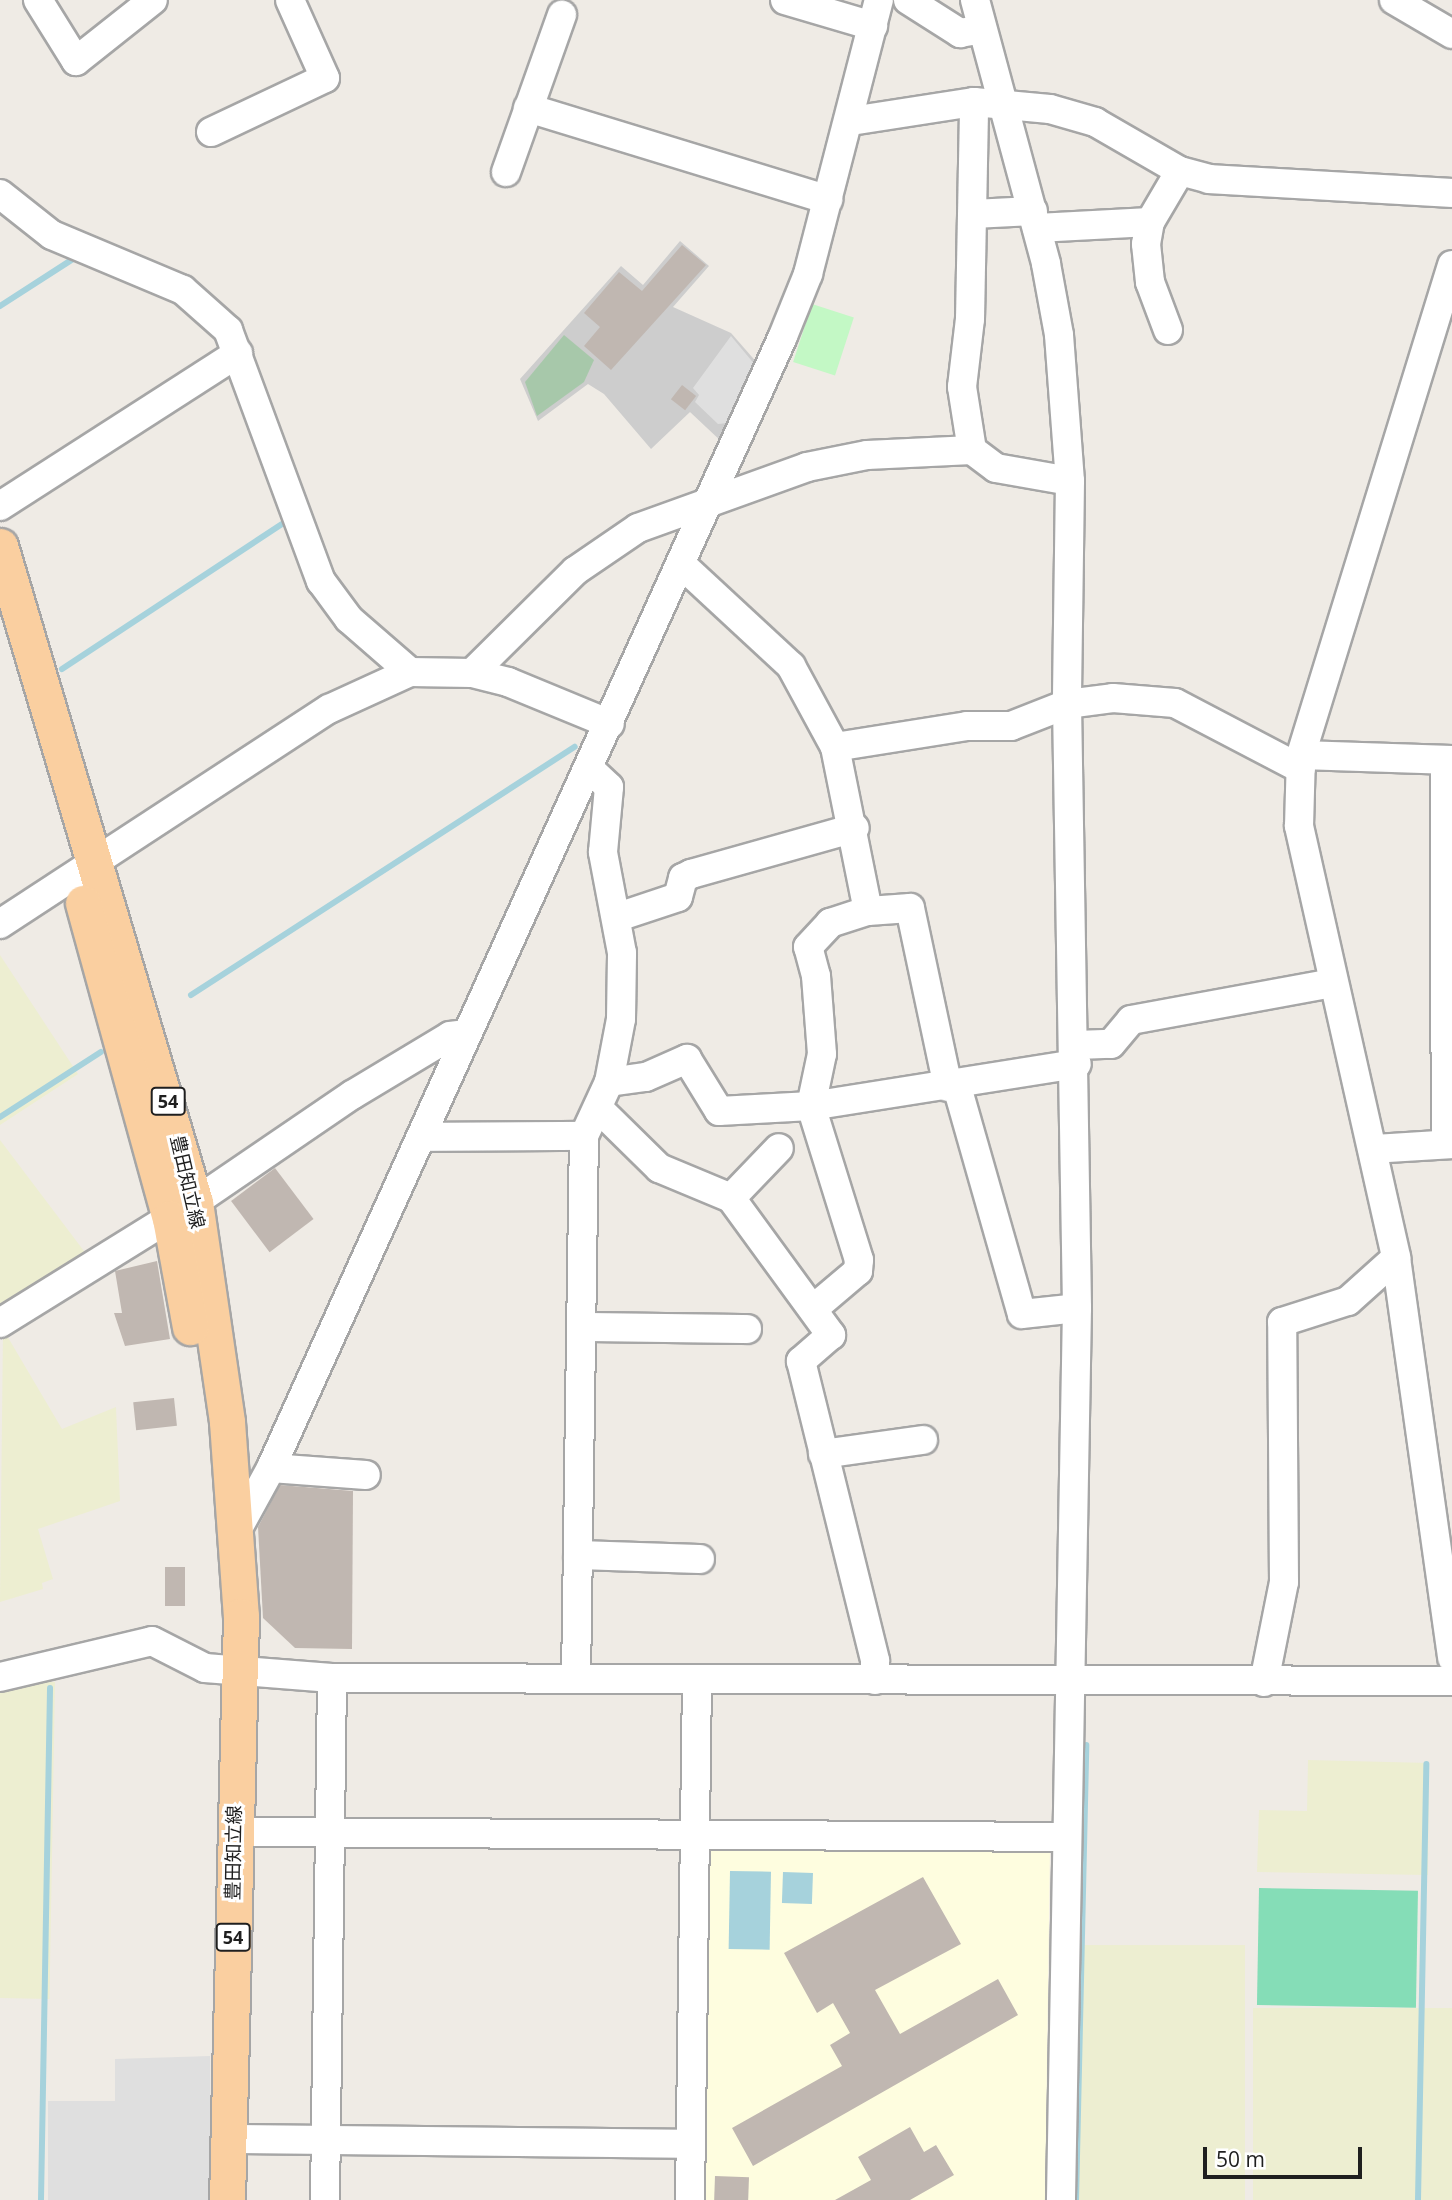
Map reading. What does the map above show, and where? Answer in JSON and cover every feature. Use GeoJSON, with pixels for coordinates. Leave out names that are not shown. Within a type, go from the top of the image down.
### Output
{"type":"FeatureCollection","features":[{"type":"Feature","properties":{"kind":"main road","name":"豊田知立線"},"geometry":{"type":"LineString","coordinates":[[0,546],[86,871],[183,1210],[227,1422],[242,1616],[237,1674],[226,2200]]}},
{"type":"Feature","properties":{"kind":"main road","name":"豊田知立線"},"geometry":{"type":"LineString","coordinates":[[0,628],[86,871]]}},
{"type":"Feature","properties":{"kind":"main road","name":"豊田知立線"},"geometry":{"type":"LineString","coordinates":[[183,1210],[223,1619],[237,1674]]}},
{"type":"Feature","properties":{"kind":"street"},"geometry":{"type":"LineString","coordinates":[[38,0],[76,61],[153,0]]}},
{"type":"Feature","properties":{"kind":"street"},"geometry":{"type":"LineString","coordinates":[[211,132],[326,78],[290,0]]}},
{"type":"Feature","properties":{"kind":"street"},"geometry":{"type":"LineString","coordinates":[[236,1532],[271,1468],[590,769],[808,274],[851,121],[876,13],[785,0]]}},
{"type":"Feature","properties":{"kind":"street"},"geometry":{"type":"LineString","coordinates":[[908,0],[960,33],[982,29]]}},
{"type":"Feature","properties":{"kind":"street"},"geometry":{"type":"LineString","coordinates":[[975,0],[1035,220],[1059,335],[1070,481],[1067,704],[1077,1054],[1077,1308],[1073,1683],[1067,1837],[1061,2200]]}},
{"type":"Feature","properties":{"kind":"street"},"geometry":{"type":"LineString","coordinates":[[1394,0],[1452,34]]}},
{"type":"Feature","properties":{"kind":"street"},"geometry":{"type":"LineString","coordinates":[[506,172],[564,5]]}},
{"type":"Feature","properties":{"kind":"street"},"geometry":{"type":"LineString","coordinates":[[851,121],[974,102],[1005,108],[1050,109],[1087,119],[1180,171],[1230,182],[1452,193]]}},
{"type":"Feature","properties":{"kind":"street"},"geometry":{"type":"LineString","coordinates":[[972,450],[962,387],[973,215],[974,102]]}},
{"type":"Feature","properties":{"kind":"street"},"geometry":{"type":"LineString","coordinates":[[528,107],[828,200]]}},
{"type":"Feature","properties":{"kind":"street"},"geometry":{"type":"LineString","coordinates":[[1168,330],[1150,282],[1150,222],[1180,171]]}},
{"type":"Feature","properties":{"kind":"street"},"geometry":{"type":"LineString","coordinates":[[0,194],[52,235],[183,290],[229,330],[331,600],[410,672]]}},
{"type":"Feature","properties":{"kind":"street"},"geometry":{"type":"LineString","coordinates":[[973,215],[1035,220],[1150,222]]}},
{"type":"Feature","properties":{"kind":"street"},"geometry":{"type":"LineString","coordinates":[[1452,265],[1443,322],[1301,762],[1299,826],[1332,983],[1373,1149],[1395,1258],[1441,1519],[1452,1658]]}},
{"type":"Feature","properties":{"kind":"street"},"geometry":{"type":"LineString","coordinates":[[0,506],[238,353]]}},
{"type":"Feature","properties":{"kind":"street"},"geometry":{"type":"LineString","coordinates":[[472,673],[523,618],[604,548],[663,517],[705,508],[807,467],[867,455],[972,450],[996,468],[1070,481]]}},
{"type":"Feature","properties":{"kind":"street"},"geometry":{"type":"LineString","coordinates":[[681,564],[791,666],[835,747],[855,828],[868,911]]}},
{"type":"Feature","properties":{"kind":"street"},"geometry":{"type":"LineString","coordinates":[[0,924],[86,871],[329,709],[410,672],[472,673],[610,724]]}},
{"type":"Feature","properties":{"kind":"street"},"geometry":{"type":"LineString","coordinates":[[835,747],[967,726],[1011,726],[1067,704],[1113,698],[1175,703],[1301,762],[1448,760],[1449,1144],[1373,1149]]}},
{"type":"Feature","properties":{"kind":"street"},"geometry":{"type":"LineString","coordinates":[[576,1679],[584,1328],[584,1136],[609,1082],[621,1018],[618,917],[603,852],[608,787],[590,769]]}},
{"type":"Feature","properties":{"kind":"street"},"geometry":{"type":"LineString","coordinates":[[618,917],[678,897],[683,878],[691,874],[855,828]]}},
{"type":"Feature","properties":{"kind":"street"},"geometry":{"type":"LineString","coordinates":[[813,1309],[858,1271],[859,1260],[811,1106],[822,1054],[816,976],[808,947],[830,923],[868,911],[910,908],[952,1085],[1022,1314],[1077,1308]]}},
{"type":"Feature","properties":{"kind":"street"},"geometry":{"type":"LineString","coordinates":[[609,1082],[646,1077],[687,1059],[719,1111],[811,1106],[952,1085],[1111,1044],[1131,1020],[1332,983]]}},
{"type":"Feature","properties":{"kind":"street"},"geometry":{"type":"LineString","coordinates":[[0,1323],[183,1210],[352,1095],[450,1036],[467,1034]]}},
{"type":"Feature","properties":{"kind":"street"},"geometry":{"type":"LineString","coordinates":[[598,1108],[659,1168],[731,1198],[831,1335],[801,1361],[875,1661],[875,1680]]}},
{"type":"Feature","properties":{"kind":"street"},"geometry":{"type":"LineString","coordinates":[[421,1137],[584,1136]]}},
{"type":"Feature","properties":{"kind":"street"},"geometry":{"type":"LineString","coordinates":[[731,1198],[779,1148]]}},
{"type":"Feature","properties":{"kind":"street"},"geometry":{"type":"LineString","coordinates":[[1264,1682],[1284,1582],[1282,1322],[1348,1301],[1395,1258]]}},
{"type":"Feature","properties":{"kind":"street"},"geometry":{"type":"LineString","coordinates":[[584,1328],[747,1329]]}},
{"type":"Feature","properties":{"kind":"street"},"geometry":{"type":"LineString","coordinates":[[822,1454],[923,1440]]}},
{"type":"Feature","properties":{"kind":"street"},"geometry":{"type":"LineString","coordinates":[[271,1468],[366,1475]]}},
{"type":"Feature","properties":{"kind":"street"},"geometry":{"type":"LineString","coordinates":[[578,1555],[700,1559]]}},
{"type":"Feature","properties":{"kind":"street"},"geometry":{"type":"LineString","coordinates":[[0,1677],[152,1641],[205,1668],[237,1674],[332,1678],[1073,1683],[1452,1681]]}},
{"type":"Feature","properties":{"kind":"street"},"geometry":{"type":"LineString","coordinates":[[325,2200],[332,1678]]}},
{"type":"Feature","properties":{"kind":"street"},"geometry":{"type":"LineString","coordinates":[[690,2200],[697,1838],[697,1679]]}},
{"type":"Feature","properties":{"kind":"street"},"geometry":{"type":"LineString","coordinates":[[235,1832],[697,1838],[1067,1837]]}},
{"type":"Feature","properties":{"kind":"street"},"geometry":{"type":"LineString","coordinates":[[228,2139],[691,2144]]}},
{"type":"Feature","properties":{"kind":"shaded area"},"geometry":{"type":"Polygon","coordinates":[[[680,241],[709,266],[673,307],[731,333],[759,365],[723,443],[690,412],[651,449],[604,394],[588,384],[538,421],[520,379],[621,266],[643,285],[680,241]]]}},
{"type":"Feature","properties":{"kind":"shaded area"},"geometry":{"type":"Polygon","coordinates":[[[564,335],[594,360],[584,382],[537,416],[525,382],[564,335]]]}},
{"type":"Feature","properties":{"kind":"shaded area"},"geometry":{"type":"Polygon","coordinates":[[[731,336],[756,366],[728,423],[718,424],[695,402],[699,395],[693,388],[731,336]]]}},
{"type":"Feature","properties":{"kind":"shaded area"},"geometry":{"type":"Polygon","coordinates":[[[0,955],[78,1074],[0,1125],[0,955]]]}},
{"type":"Feature","properties":{"kind":"shaded area"},"geometry":{"type":"Polygon","coordinates":[[[0,1140],[90,1259],[0,1317],[0,1140]]]}},
{"type":"Feature","properties":{"kind":"shaded area"},"geometry":{"type":"Polygon","coordinates":[[[3,1329],[62,1429],[116,1407],[120,1501],[38,1529],[53,1579],[42,1583],[43,1589],[0,1602],[3,1329]]]}},
{"type":"Feature","properties":{"kind":"shaded area"},"geometry":{"type":"Polygon","coordinates":[[[0,1681],[55,1682],[49,1999],[0,1998],[0,1681]]]}},
{"type":"Feature","properties":{"kind":"shaded area"},"geometry":{"type":"Polygon","coordinates":[[[1308,1760],[1429,1763],[1428,1875],[1257,1872],[1259,1810],[1307,1811],[1308,1760]]]}},
{"type":"Feature","properties":{"kind":"shaded area"},"geometry":{"type":"Polygon","coordinates":[[[715,1846],[1050,1849],[1045,2200],[703,2200],[707,1854],[715,1846]]]}},
{"type":"Feature","properties":{"kind":"shaded area"},"geometry":{"type":"Polygon","coordinates":[[[1075,1945],[1245,1945],[1245,2200],[1075,2200],[1075,1945]]]}},
{"type":"Feature","properties":{"kind":"shaded area"},"geometry":{"type":"Polygon","coordinates":[[[1253,2008],[1452,2008],[1452,2200],[1253,2200],[1253,2008]]]}},
{"type":"Feature","properties":{"kind":"shaded area"},"geometry":{"type":"Polygon","coordinates":[[[210,2056],[211,2200],[48,2200],[48,2101],[115,2101],[115,2059],[210,2056]]]}},
{"type":"Feature","properties":{"kind":"green space"},"geometry":{"type":"Polygon","coordinates":[[[812,304],[854,318],[835,376],[793,362],[812,304]]]}},
{"type":"Feature","properties":{"kind":"green space"},"geometry":{"type":"Polygon","coordinates":[[[1259,1888],[1418,1891],[1416,2008],[1257,2005],[1259,1888]]]}},
{"type":"Feature","properties":{"kind":"water"},"geometry":{"type":"Polygon","coordinates":[[[730,1871],[771,1872],[770,1950],[729,1949],[730,1871]]]}},
{"type":"Feature","properties":{"kind":"water"},"geometry":{"type":"Polygon","coordinates":[[[783,1872],[813,1873],[812,1904],[782,1903],[783,1872]]]}},
{"type":"Feature","properties":{"kind":"building"},"geometry":{"type":"Polygon","coordinates":[[[682,245],[706,265],[611,370],[584,346],[600,327],[584,313],[619,272],[642,291],[682,245]]]}},
{"type":"Feature","properties":{"kind":"building"},"geometry":{"type":"Polygon","coordinates":[[[682,385],[696,396],[685,410],[671,399],[682,385]]]}},
{"type":"Feature","properties":{"kind":"building"},"geometry":{"type":"Polygon","coordinates":[[[275,1168],[314,1219],[270,1252],[231,1201],[275,1168]]]}},
{"type":"Feature","properties":{"kind":"building"},"geometry":{"type":"Polygon","coordinates":[[[157,1261],[170,1339],[125,1346],[114,1313],[122,1313],[115,1271],[157,1261]]]}},
{"type":"Feature","properties":{"kind":"building"},"geometry":{"type":"Polygon","coordinates":[[[174,1398],[177,1426],[136,1430],[133,1402],[174,1398]]]}},
{"type":"Feature","properties":{"kind":"building"},"geometry":{"type":"Polygon","coordinates":[[[280,1485],[353,1491],[352,1649],[295,1648],[263,1618],[258,1527],[280,1485]]]}},
{"type":"Feature","properties":{"kind":"building"},"geometry":{"type":"Polygon","coordinates":[[[165,1567],[185,1567],[185,1606],[165,1606],[165,1567]]]}},
{"type":"Feature","properties":{"kind":"building"},"geometry":{"type":"Polygon","coordinates":[[[923,1877],[961,1944],[875,1990],[900,2034],[998,1979],[1018,2015],[753,2166],[732,2128],[842,2066],[830,2045],[850,2033],[833,2003],[817,2013],[784,1953],[923,1877]]]}},
{"type":"Feature","properties":{"kind":"building"},"geometry":{"type":"Polygon","coordinates":[[[910,2127],[924,2152],[936,2145],[954,2175],[910,2200],[835,2200],[871,2180],[858,2157],[910,2127]]]}},
{"type":"Feature","properties":{"kind":"building"},"geometry":{"type":"Polygon","coordinates":[[[715,2176],[749,2177],[748,2200],[714,2200],[715,2176]]]}},
{"type":"Feature","properties":{"kind":"waterway"},"geometry":{"type":"LineString","coordinates":[[0,306],[73,259]]}},
{"type":"Feature","properties":{"kind":"waterway"},"geometry":{"type":"LineString","coordinates":[[62,669],[282,524]]}},
{"type":"Feature","properties":{"kind":"waterway"},"geometry":{"type":"LineString","coordinates":[[191,995],[575,747]]}},
{"type":"Feature","properties":{"kind":"waterway"},"geometry":{"type":"LineString","coordinates":[[0,1117],[101,1052]]}},
{"type":"Feature","properties":{"kind":"waterway"},"geometry":{"type":"LineString","coordinates":[[41,2200],[50,1688]]}},
{"type":"Feature","properties":{"kind":"waterway"},"geometry":{"type":"LineString","coordinates":[[1076,2200],[1086,1745]]}},
{"type":"Feature","properties":{"kind":"waterway"},"geometry":{"type":"LineString","coordinates":[[1418,2200],[1426,1764]]}}]}
